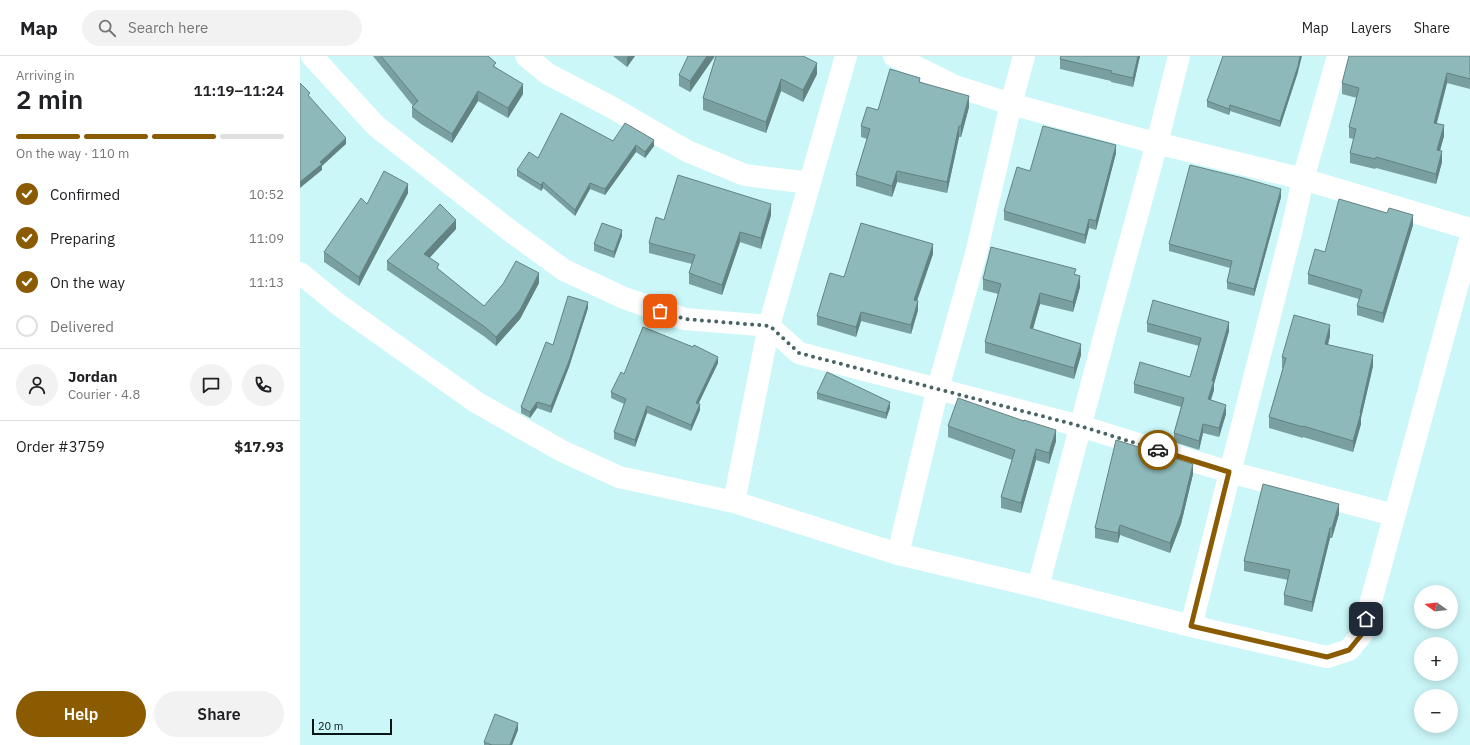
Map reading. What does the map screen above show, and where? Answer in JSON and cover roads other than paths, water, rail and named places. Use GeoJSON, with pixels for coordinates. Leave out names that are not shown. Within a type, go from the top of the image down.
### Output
{"type":"FeatureCollection","features":[{"type":"Feature","properties":{"kind":"street"},"geometry":{"type":"LineString","coordinates":[[312,56],[376,126],[513,233],[564,270],[624,298],[685,319],[770,326],[799,353],[1080,426],[1229,472],[1394,515]]}},
{"type":"Feature","properties":{"kind":"street"},"geometry":{"type":"LineString","coordinates":[[526,56],[548,74],[613,108],[687,151],[745,175],[810,183]]}},
{"type":"Feature","properties":{"kind":"street"},"geometry":{"type":"LineString","coordinates":[[734,502],[770,326],[846,56]]}},
{"type":"Feature","properties":{"kind":"street"},"geometry":{"type":"LineString","coordinates":[[894,56],[955,86],[1011,104],[1158,143],[1303,179],[1470,229]]}},
{"type":"Feature","properties":{"kind":"street"},"geometry":{"type":"LineString","coordinates":[[898,554],[938,388],[976,254],[1011,104],[1024,56]]}},
{"type":"Feature","properties":{"kind":"street"},"geometry":{"type":"LineString","coordinates":[[1038,587],[1080,426],[1158,143],[1179,56]]}},
{"type":"Feature","properties":{"kind":"street"},"geometry":{"type":"LineString","coordinates":[[1191,626],[1291,232],[1303,179],[1338,56]]}},
{"type":"Feature","properties":{"kind":"street"},"geometry":{"type":"LineString","coordinates":[[300,273],[339,305],[476,402],[562,451],[619,477],[734,502],[898,554],[1038,587],[1191,626],[1327,657],[1349,650],[1362,634],[1470,240]]}}]}
